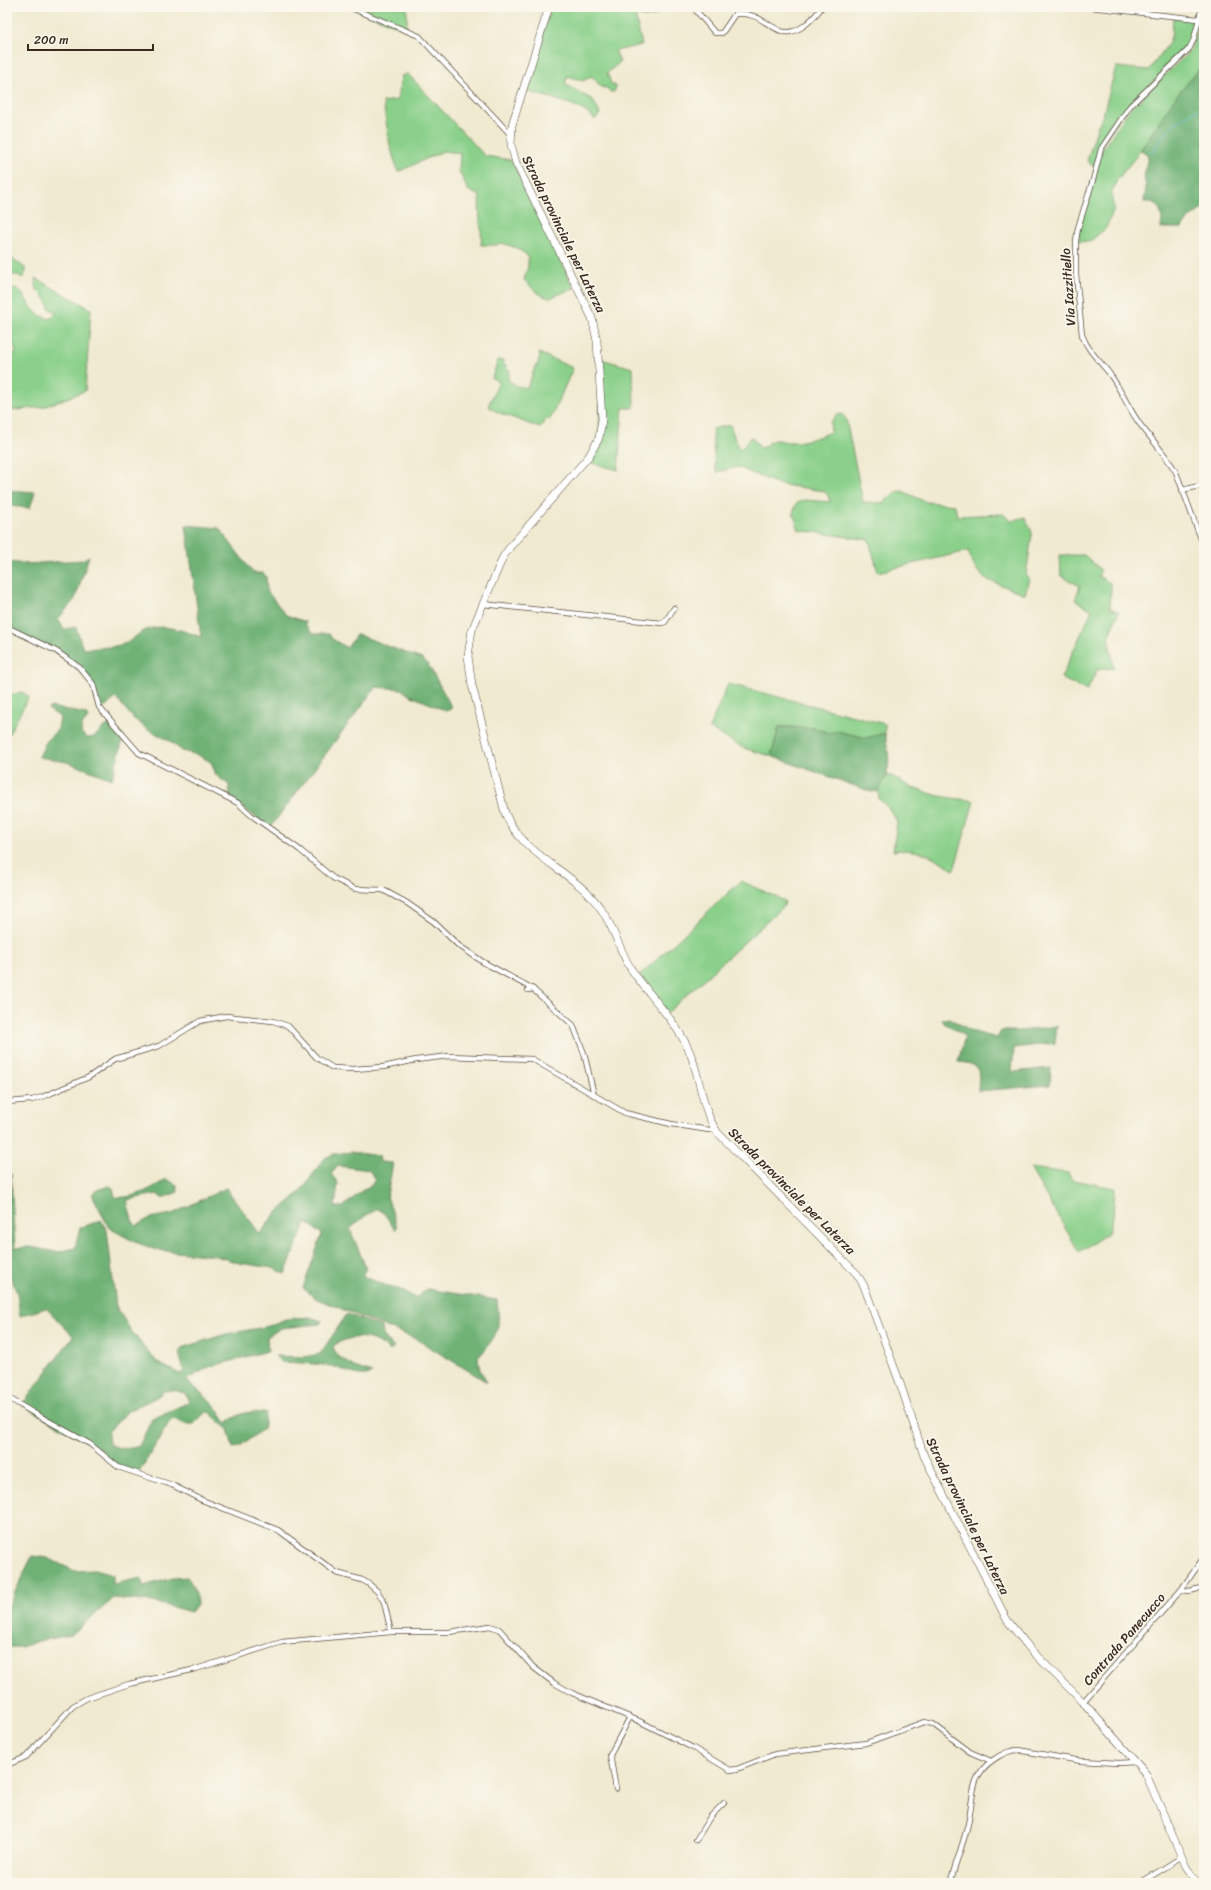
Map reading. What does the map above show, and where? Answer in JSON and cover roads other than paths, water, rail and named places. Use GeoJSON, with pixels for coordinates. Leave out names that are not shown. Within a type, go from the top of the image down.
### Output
{"type":"FeatureCollection","features":[{"type":"Feature","properties":{"kind":"main road","name":"Strada provinciale per Laterza"},"geometry":{"type":"LineString","coordinates":[[549,7],[512,125],[512,153],[593,324],[597,341],[602,419],[601,428],[595,447],[506,552],[483,604],[470,639],[468,650],[469,668],[505,813],[509,823],[527,844],[586,891],[601,908],[629,965],[673,1023],[688,1047],[706,1109],[715,1129],[731,1148],[842,1258],[860,1279],[874,1310],[924,1456],[1003,1613],[1030,1650],[1084,1702],[1136,1762],[1152,1786],[1188,1871],[1197,1883]]}},
{"type":"Feature","properties":{"kind":"street"},"geometry":{"type":"LineString","coordinates":[[349,7],[419,36],[511,136]]}},
{"type":"Feature","properties":{"kind":"street"},"geometry":{"type":"LineString","coordinates":[[693,7],[715,33],[722,33],[735,14],[744,13],[765,20],[782,31],[790,32],[802,27],[814,18],[822,7]]}},
{"type":"Feature","properties":{"kind":"street"},"geometry":{"type":"LineString","coordinates":[[1090,7],[1198,19]]}},
{"type":"Feature","properties":{"kind":"street","name":"Via Iazzitiello"},"geometry":{"type":"LineString","coordinates":[[1202,7],[1194,39],[1189,49],[1130,106],[1104,142],[1078,228],[1076,241],[1076,274],[1082,335],[1086,344],[1113,379],[1140,424],[1170,461],[1204,546]]}},
{"type":"Feature","properties":{"kind":"street"},"geometry":{"type":"LineString","coordinates":[[1182,490],[1204,485]]}},
{"type":"Feature","properties":{"kind":"street"},"geometry":{"type":"LineString","coordinates":[[483,604],[662,623],[665,622],[674,608]]}},
{"type":"Feature","properties":{"kind":"street"},"geometry":{"type":"LineString","coordinates":[[7,627],[56,651],[79,667],[93,684],[99,706],[139,753],[238,803],[300,850],[337,881],[355,889],[383,890],[407,903],[434,922],[458,945],[530,990],[573,1025],[584,1053],[594,1095]]}},
{"type":"Feature","properties":{"kind":"street"},"geometry":{"type":"LineString","coordinates":[[7,1102],[32,1100],[42,1097],[89,1077],[115,1059],[159,1046],[200,1021],[226,1016],[273,1021],[288,1026],[317,1058],[333,1068],[353,1070],[377,1068],[416,1060],[449,1056],[522,1057],[537,1061],[615,1108],[637,1116],[687,1127],[715,1129]]}},
{"type":"Feature","properties":{"kind":"street"},"geometry":{"type":"LineString","coordinates":[[7,1397],[90,1444],[118,1467],[172,1485],[202,1500],[278,1530],[337,1573],[362,1580],[369,1584],[378,1592],[384,1602],[391,1632]]}},
{"type":"Feature","properties":{"kind":"street"},"geometry":{"type":"LineString","coordinates":[[1181,1590],[1204,1557]]}},
{"type":"Feature","properties":{"kind":"street","name":"Contrada Panecucco"},"geometry":{"type":"LineString","coordinates":[[1084,1702],[1181,1590],[1184,1592],[1204,1587]]}},
{"type":"Feature","properties":{"kind":"street"},"geometry":{"type":"LineString","coordinates":[[7,1765],[26,1757],[73,1706],[87,1698],[129,1684],[196,1669],[282,1642],[391,1632],[449,1632],[480,1626],[494,1627],[502,1631],[533,1668],[554,1683],[572,1693],[630,1717],[693,1748],[730,1770],[737,1769],[775,1754],[866,1743],[924,1722],[933,1724],[970,1752],[991,1761]]}},
{"type":"Feature","properties":{"kind":"street"},"geometry":{"type":"LineString","coordinates":[[616,1789],[610,1755],[630,1717]]}},
{"type":"Feature","properties":{"kind":"street"},"geometry":{"type":"LineString","coordinates":[[950,1883],[968,1824],[974,1782],[982,1768],[991,1761],[1006,1753],[1018,1750],[1073,1760],[1119,1763],[1136,1762]]}},
{"type":"Feature","properties":{"kind":"street"},"geometry":{"type":"LineString","coordinates":[[696,1840],[710,1817],[724,1803]]}},
{"type":"Feature","properties":{"kind":"street"},"geometry":{"type":"LineString","coordinates":[[1140,1883],[1182,1857]]}},
{"type":"Feature","properties":{"kind":"waterway"},"geometry":{"type":"LineString","coordinates":[[1152,153],[1168,130],[1180,120],[1204,106]]}}]}
